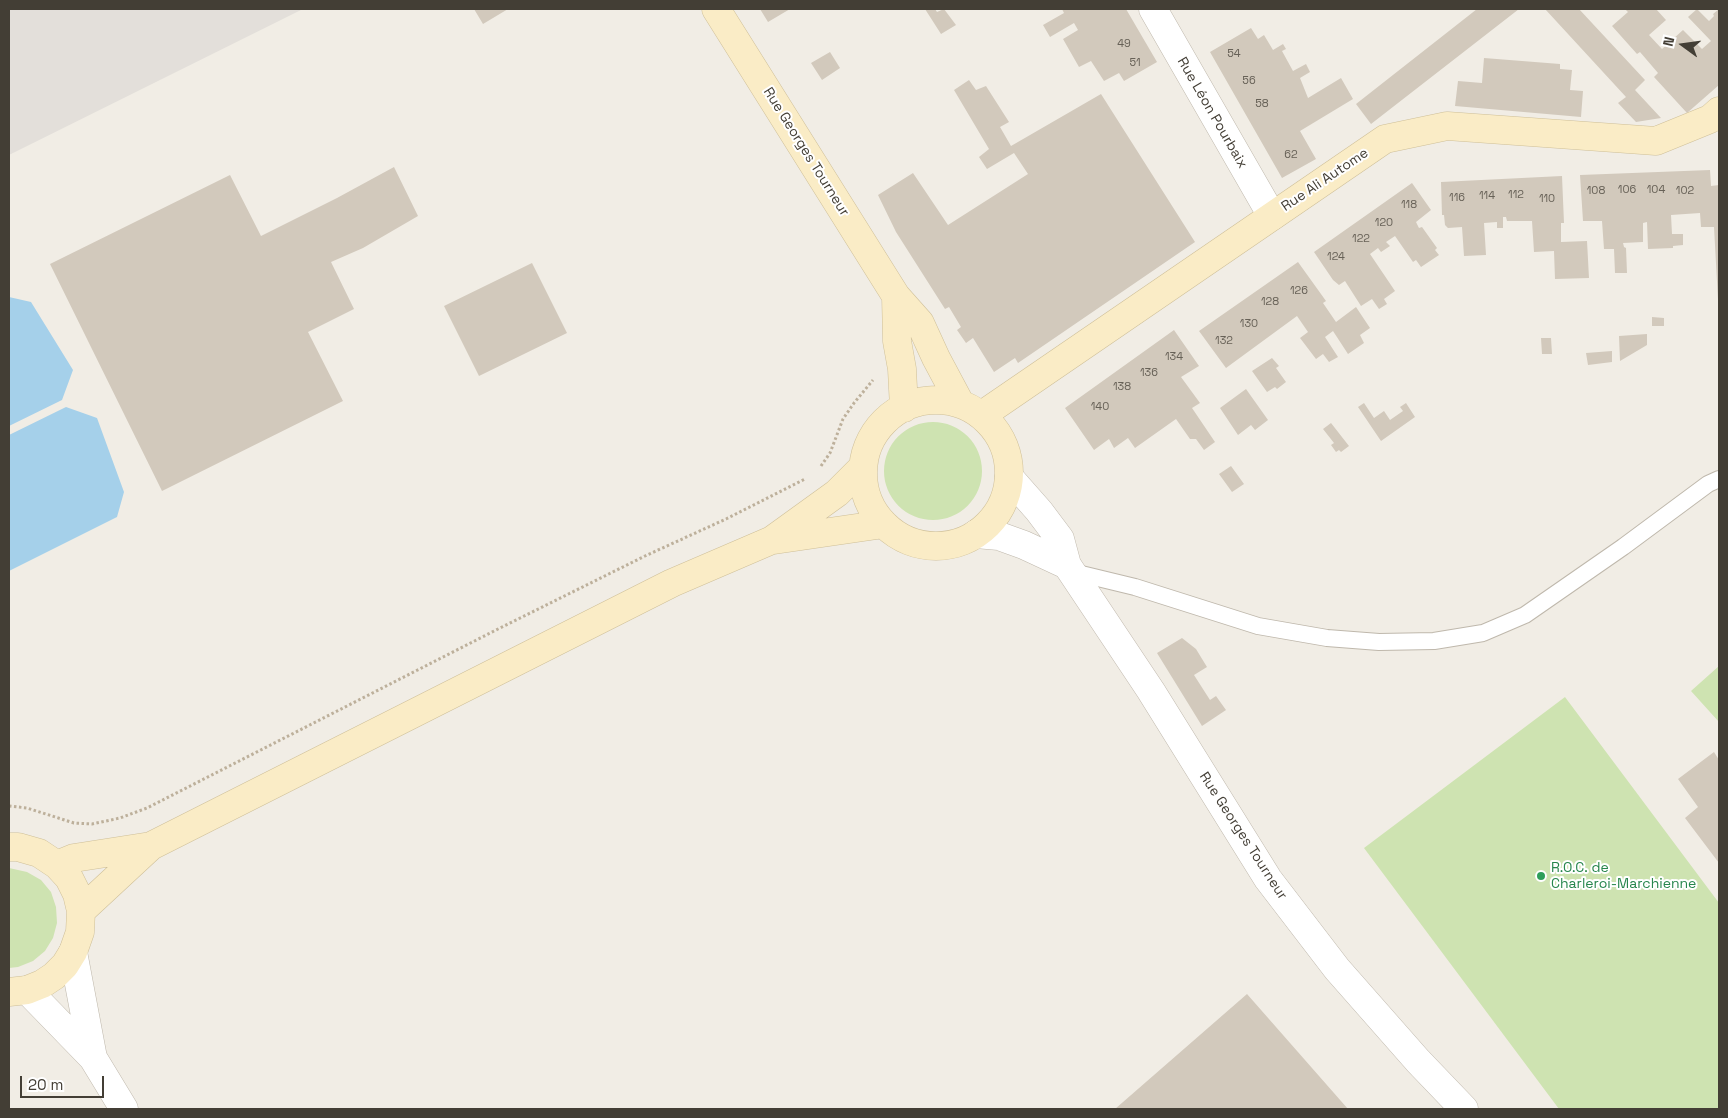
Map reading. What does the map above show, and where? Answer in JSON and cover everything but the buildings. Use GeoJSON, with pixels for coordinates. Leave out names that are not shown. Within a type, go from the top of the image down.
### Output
{"type":"FeatureCollection","features":[{"type":"Feature","properties":{"kind":"street","name":"Rue Georges Tourneur"},"geometry":{"type":"LineString","coordinates":[[716,9],[896,296],[920,323],[936,358],[971,409]]}},
{"type":"Feature","properties":{"kind":"street","name":"Rue Léon Pourbaix"},"geometry":{"type":"LineString","coordinates":[[1153,9],[1272,216]]}},
{"type":"Feature","properties":{"kind":"street","name":"Rue Ali Autome"},"geometry":{"type":"LineString","coordinates":[[971,409],[1272,216],[1385,139],[1447,126],[1656,141],[1710,119],[1719,111]]}},
{"type":"Feature","properties":{"kind":"street"},"geometry":{"type":"LineString","coordinates":[[896,296],[897,341],[902,369],[904,408]]}},
{"type":"Feature","properties":{"kind":"street"},"geometry":{"type":"LineString","coordinates":[[935,399],[971,409],[999,434],[1008,458],[1009,483],[1002,507],[988,525],[969,539],[947,546],[924,546],[902,538],[884,524],[871,506],[864,483],[863,467],[865,454],[873,436],[889,417],[910,404],[935,399]]}},
{"type":"Feature","properties":{"kind":"street"},"geometry":{"type":"LineString","coordinates":[[80,911],[151,846],[672,583],[772,540],[837,493],[863,467]]}},
{"type":"Feature","properties":{"kind":"street","name":"Rue Georges Tourneur"},"geometry":{"type":"LineString","coordinates":[[1009,476],[1060,539],[1070,569],[1151,691],[1268,879],[1337,969],[1418,1061],[1464,1109]]}},
{"type":"Feature","properties":{"kind":"street"},"geometry":{"type":"LineString","coordinates":[[772,540],[884,524]]}},
{"type":"Feature","properties":{"kind":"street"},"geometry":{"type":"LineString","coordinates":[[976,534],[999,536],[1016,542],[1070,569]]}},
{"type":"Feature","properties":{"kind":"street"},"geometry":{"type":"LineString","coordinates":[[57,865],[74,858],[151,846]]}},
{"type":"Feature","properties":{"kind":"street"},"geometry":{"type":"LineString","coordinates":[[9,847],[18,847],[39,853],[57,865],[73,886],[77,894],[80,911],[80,932],[73,952],[65,965],[42,984],[18,991]]}},
{"type":"Feature","properties":{"kind":"street"},"geometry":{"type":"LineString","coordinates":[[73,952],[93,1058]]}},
{"type":"Feature","properties":{"kind":"street"},"geometry":{"type":"LineString","coordinates":[[18,991],[93,1058],[124,1109]]}},
{"type":"Feature","properties":{"kind":"lane"},"geometry":{"type":"LineString","coordinates":[[1070,569],[1135,587],[1258,626],[1327,638],[1379,642],[1434,640],[1483,633],[1525,616],[1708,484],[1719,479]]}},
{"type":"Feature","properties":{"kind":"path"},"geometry":{"type":"LineString","coordinates":[[820,468],[830,453],[843,419],[854,403],[878,375],[902,369]]}},
{"type":"Feature","properties":{"kind":"path"},"geometry":{"type":"LineString","coordinates":[[9,806],[27,808],[74,823],[92,824],[120,818],[147,808],[498,628],[808,478]]}},
{"type":"Feature","properties":{"kind":"shaded area"},"geometry":{"type":"Polygon","coordinates":[[[9,9],[303,9],[9,155],[9,9]]]}},
{"type":"Feature","properties":{"kind":"green space"},"geometry":{"type":"Polygon","coordinates":[[[933,422],[952,425],[968,436],[979,452],[982,471],[979,490],[968,506],[952,517],[933,520],[914,517],[898,506],[887,490],[884,471],[887,452],[898,436],[914,425],[933,422]]]}},
{"type":"Feature","properties":{"kind":"green space"},"geometry":{"type":"Polygon","coordinates":[[[1719,666],[1719,722],[1691,691],[1719,666]]]}},
{"type":"Feature","properties":{"kind":"green space","name":"R.O.C. de Charleroi-Marchienne"},"geometry":{"type":"Polygon","coordinates":[[[1565,697],[1719,903],[1719,1109],[1559,1109],[1364,848],[1565,697]]]}},
{"type":"Feature","properties":{"kind":"green space"},"geometry":{"type":"Polygon","coordinates":[[[9,868],[27,872],[41,880],[51,892],[56,907],[57,923],[53,938],[45,951],[33,961],[18,967],[9,968],[9,868]]]}},
{"type":"Feature","properties":{"kind":"water"},"geometry":{"type":"Polygon","coordinates":[[[9,297],[31,302],[73,370],[62,400],[9,426],[9,297]]]}},
{"type":"Feature","properties":{"kind":"water"},"geometry":{"type":"Polygon","coordinates":[[[66,407],[97,418],[124,492],[117,517],[9,571],[9,435],[66,407]]]}},
{"type":"Feature","properties":{"kind":"place","name":"R.O.C. de Charleroi-Marchienne"},"geometry":{"type":"Point","coordinates":[1541,876]}}]}
